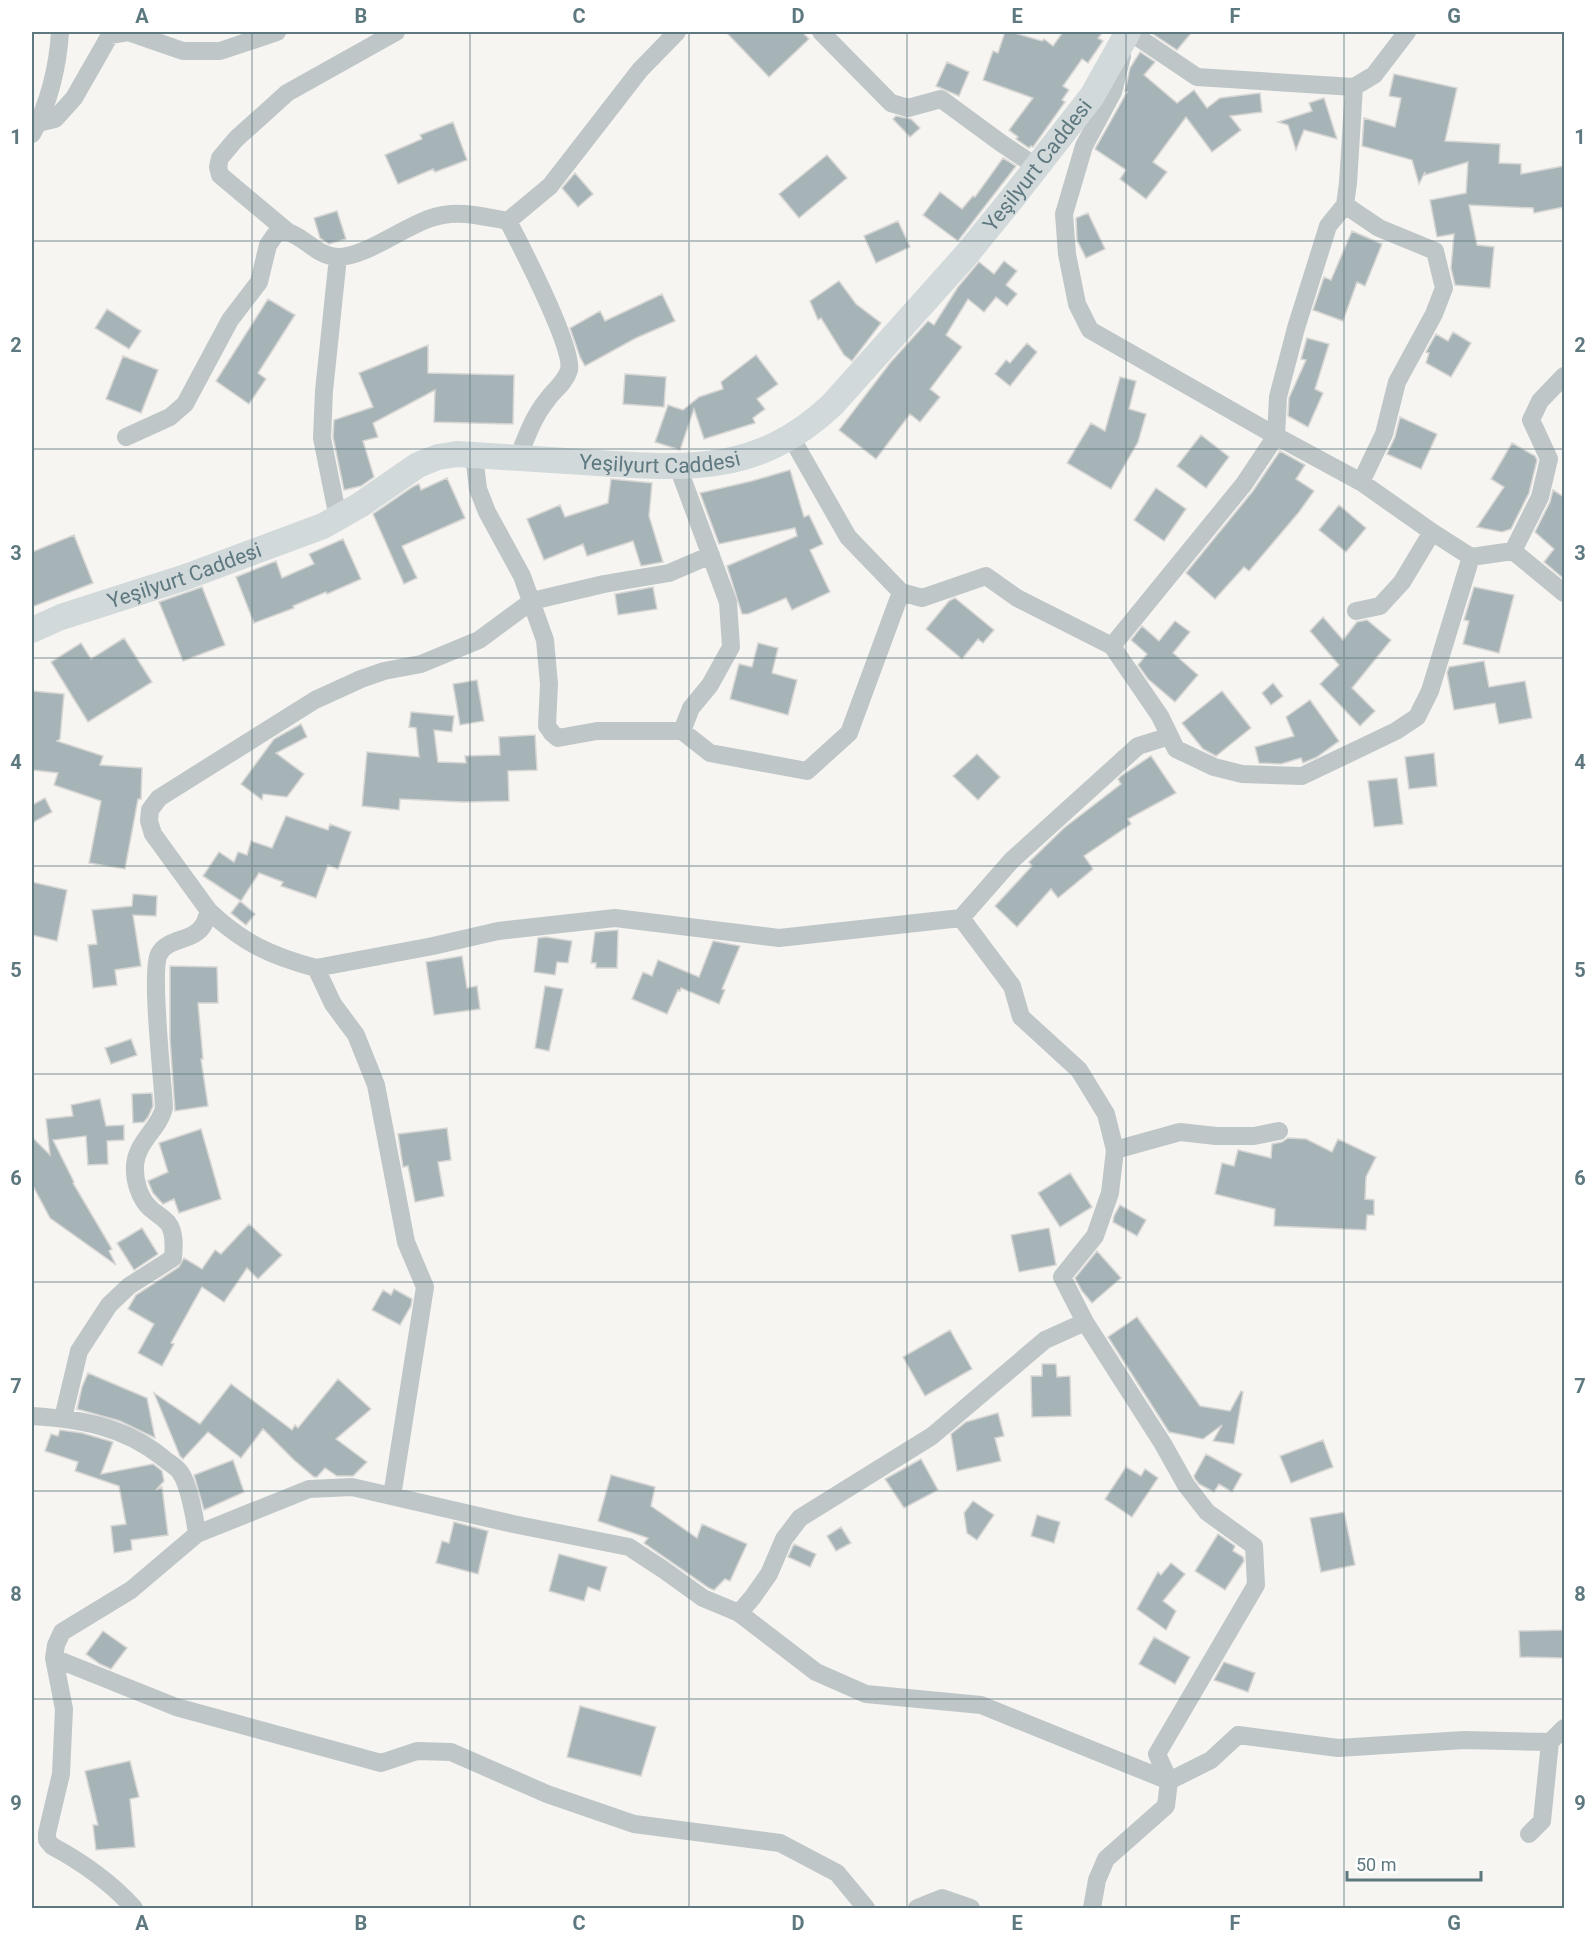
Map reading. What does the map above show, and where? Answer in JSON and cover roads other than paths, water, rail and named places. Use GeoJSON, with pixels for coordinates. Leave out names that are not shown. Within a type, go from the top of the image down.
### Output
{"type":"FeatureCollection","features":[{"type":"Feature","properties":{"kind":"main road","name":"Yeşilyurt Caddesi"},"geometry":{"type":"LineString","coordinates":[[32,630],[61,617],[207,570],[322,526],[360,506],[418,465],[438,457],[457,453],[678,467],[703,466],[742,458],[774,447],[812,424],[854,382],[967,254],[1092,96],[1129,32]]}},
{"type":"Feature","properties":{"kind":"street"},"geometry":{"type":"LineString","coordinates":[[35,128],[50,88],[60,32]]}},
{"type":"Feature","properties":{"kind":"street"},"geometry":{"type":"LineString","coordinates":[[35,128],[56,119],[74,98],[110,35],[128,32],[183,51],[220,51],[277,32]]}},
{"type":"Feature","properties":{"kind":"street"},"geometry":{"type":"LineString","coordinates":[[288,232],[220,175],[218,167],[220,158],[236,139],[287,93],[396,32]]}},
{"type":"Feature","properties":{"kind":"street"},"geometry":{"type":"LineString","coordinates":[[126,437],[170,417],[185,404],[230,320],[259,282],[268,245],[275,235],[280,232],[297,235],[324,255],[338,257],[381,243],[431,218],[463,213],[508,221],[550,186],[640,70],[677,32]]}},
{"type":"Feature","properties":{"kind":"street"},"geometry":{"type":"LineString","coordinates":[[821,32],[891,103],[908,108],[941,99],[1037,166]]}},
{"type":"Feature","properties":{"kind":"street"},"geometry":{"type":"LineString","coordinates":[[1407,32],[1374,75],[1354,87],[1197,77],[1129,32],[1113,92],[1084,146],[1064,214],[1066,254],[1077,304],[1090,330],[1361,482],[1431,532],[1471,557],[1513,551],[1564,593]]}},
{"type":"Feature","properties":{"kind":"street"},"geometry":{"type":"LineString","coordinates":[[1112,646],[1244,484],[1276,436],[1278,397],[1296,328],[1328,226],[1345,205],[1354,87]]}},
{"type":"Feature","properties":{"kind":"street"},"geometry":{"type":"LineString","coordinates":[[1345,205],[1379,228],[1435,251],[1444,288],[1434,315],[1397,382],[1384,434],[1361,482]]}},
{"type":"Feature","properties":{"kind":"street"},"geometry":{"type":"LineString","coordinates":[[508,221],[547,301],[570,359],[568,372],[559,387],[547,399],[531,426],[518,458]]}},
{"type":"Feature","properties":{"kind":"street"},"geometry":{"type":"LineString","coordinates":[[338,257],[324,391],[322,438],[338,518]]}},
{"type":"Feature","properties":{"kind":"street"},"geometry":{"type":"LineString","coordinates":[[1513,551],[1540,497],[1549,459],[1531,420],[1540,401],[1564,375]]}},
{"type":"Feature","properties":{"kind":"street"},"geometry":{"type":"LineString","coordinates":[[791,437],[848,537],[901,592],[922,598],[986,576],[1017,598],[1112,646],[1160,716],[1176,749],[1214,767],[1242,774],[1302,776],[1396,731],[1417,717],[1430,691],[1471,557]]}},
{"type":"Feature","properties":{"kind":"street"},"geometry":{"type":"LineString","coordinates":[[474,455],[478,489],[487,512],[522,576],[544,640],[549,684],[548,726],[558,738],[597,731],[682,731],[710,753],[807,771],[849,733],[901,592]]}},
{"type":"Feature","properties":{"kind":"street"},"geometry":{"type":"LineString","coordinates":[[678,467],[728,602],[731,647],[710,685],[691,708],[682,731]]}},
{"type":"Feature","properties":{"kind":"street"},"geometry":{"type":"LineString","coordinates":[[1356,611],[1380,606],[1402,582],[1431,532]]}},
{"type":"Feature","properties":{"kind":"street"},"geometry":{"type":"LineString","coordinates":[[711,555],[669,573],[604,584],[532,601],[479,640],[421,664],[376,674],[315,700],[159,798],[150,810],[149,821],[153,834],[209,911],[224,925],[250,944],[284,959],[316,968],[498,931],[615,918],[779,938],[961,918],[1012,860],[1138,746],[1170,736]]}},
{"type":"Feature","properties":{"kind":"street"},"geometry":{"type":"LineString","coordinates":[[63,1418],[79,1351],[109,1305],[129,1286],[173,1258],[175,1243],[169,1223],[147,1205],[139,1191],[135,1167],[141,1145],[149,1132],[162,1119],[164,1108],[156,989],[156,967],[159,955],[165,948],[197,933],[204,925],[209,911]]}},
{"type":"Feature","properties":{"kind":"street"},"geometry":{"type":"LineString","coordinates":[[961,918],[1012,986],[1021,1017],[1079,1070],[1106,1114],[1115,1150],[1110,1193],[1095,1236],[1062,1277],[1085,1322],[1163,1444],[1186,1485],[1207,1512],[1254,1546],[1257,1585],[1157,1754],[1169,1781],[1166,1806],[1106,1859],[1097,1881],[1092,1908]]}},
{"type":"Feature","properties":{"kind":"street"},"geometry":{"type":"LineString","coordinates":[[316,968],[333,1004],[356,1035],[376,1085],[406,1242],[425,1287],[392,1496]]}},
{"type":"Feature","properties":{"kind":"street"},"geometry":{"type":"LineString","coordinates":[[1115,1150],[1180,1132],[1216,1136],[1254,1136],[1279,1131]]}},
{"type":"Feature","properties":{"kind":"street"},"geometry":{"type":"LineString","coordinates":[[739,1613],[769,1574],[784,1539],[800,1518],[932,1436],[1045,1340],[1085,1322]]}},
{"type":"Feature","properties":{"kind":"street"},"geometry":{"type":"LineString","coordinates":[[32,1416],[63,1418],[117,1431],[144,1443],[180,1472],[194,1509],[197,1534]]}},
{"type":"Feature","properties":{"kind":"street"},"geometry":{"type":"LineString","coordinates":[[134,1908],[94,1874],[52,1846],[39,1841],[47,1833],[61,1774],[64,1709],[54,1658],[56,1645],[62,1632],[131,1590],[197,1534],[309,1489],[352,1487],[513,1524],[629,1547],[703,1598],[739,1613],[816,1672],[866,1694],[981,1705],[1169,1781],[1210,1760],[1238,1735],[1338,1748],[1464,1740],[1550,1742]]}},
{"type":"Feature","properties":{"kind":"street"},"geometry":{"type":"LineString","coordinates":[[54,1658],[176,1707],[381,1763],[417,1751],[451,1752],[548,1794],[634,1824],[780,1843],[837,1873],[866,1908]]}},
{"type":"Feature","properties":{"kind":"street"},"geometry":{"type":"LineString","coordinates":[[1529,1834],[1542,1821],[1550,1742],[1564,1728]]}},
{"type":"Feature","properties":{"kind":"street"},"geometry":{"type":"LineString","coordinates":[[917,1908],[942,1898],[971,1908]]}}]}
